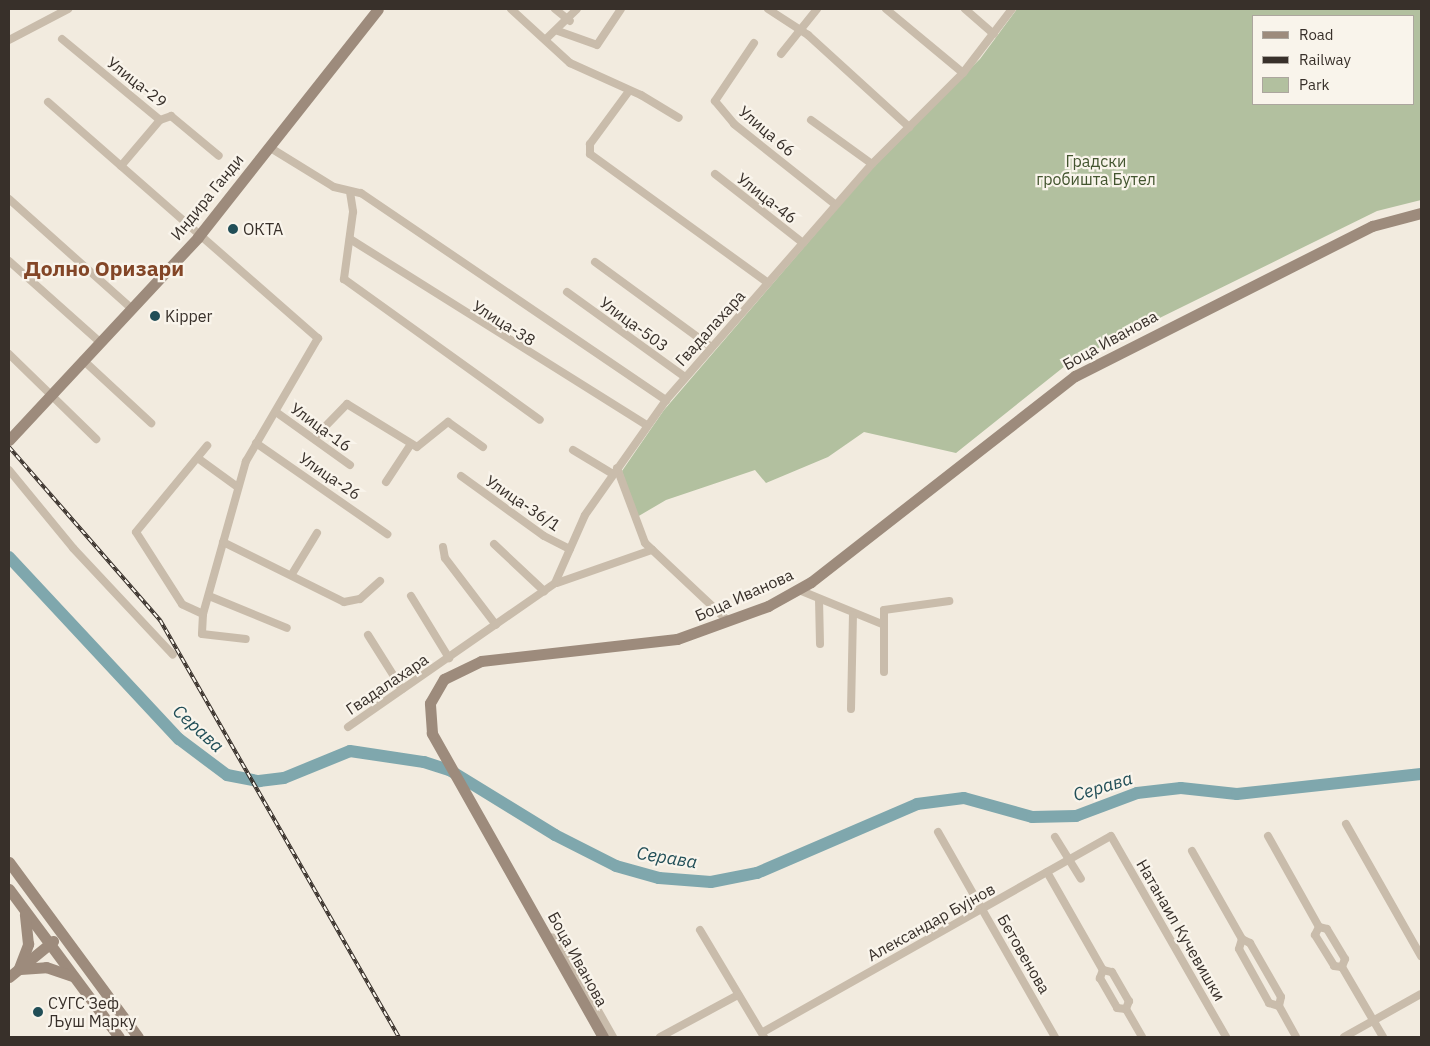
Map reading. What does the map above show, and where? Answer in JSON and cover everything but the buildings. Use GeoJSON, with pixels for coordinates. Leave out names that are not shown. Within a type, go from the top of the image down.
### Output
{"type":"FeatureCollection","features":[{"type":"Feature","properties":{"kind":"street"},"geometry":{"type":"LineString","coordinates":[[9,40],[68,9]]}},
{"type":"Feature","properties":{"kind":"street","name":"Индира Ганди"},"geometry":{"type":"LineString","coordinates":[[9,440],[198,237],[378,9]]}},
{"type":"Feature","properties":{"kind":"street"},"geometry":{"type":"LineString","coordinates":[[511,9],[546,39],[570,63],[629,91],[679,118]]}},
{"type":"Feature","properties":{"kind":"street"},"geometry":{"type":"LineString","coordinates":[[555,9],[570,20]]}},
{"type":"Feature","properties":{"kind":"street"},"geometry":{"type":"LineString","coordinates":[[546,39],[570,20],[577,9]]}},
{"type":"Feature","properties":{"kind":"street"},"geometry":{"type":"LineString","coordinates":[[558,31],[597,45],[621,9]]}},
{"type":"Feature","properties":{"kind":"street"},"geometry":{"type":"LineString","coordinates":[[768,9],[801,30],[909,127]]}},
{"type":"Feature","properties":{"kind":"street"},"geometry":{"type":"LineString","coordinates":[[781,54],[817,9]]}},
{"type":"Feature","properties":{"kind":"street"},"geometry":{"type":"LineString","coordinates":[[886,9],[962,73]]}},
{"type":"Feature","properties":{"kind":"street"},"geometry":{"type":"LineString","coordinates":[[965,9],[994,34]]}},
{"type":"Feature","properties":{"kind":"street","name":"Гвадалахара"},"geometry":{"type":"LineString","coordinates":[[348,727],[555,583],[585,515],[646,425],[685,377],[872,164],[962,73],[1012,9]]}},
{"type":"Feature","properties":{"kind":"street","name":"Улица-29"},"geometry":{"type":"LineString","coordinates":[[62,40],[160,120],[171,116],[219,156]]}},
{"type":"Feature","properties":{"kind":"street","name":"Улица 66"},"geometry":{"type":"LineString","coordinates":[[754,43],[715,101],[734,124],[836,205]]}},
{"type":"Feature","properties":{"kind":"street"},"geometry":{"type":"LineString","coordinates":[[629,91],[590,144],[590,154],[768,283]]}},
{"type":"Feature","properties":{"kind":"street"},"geometry":{"type":"LineString","coordinates":[[48,102],[198,237],[318,338],[256,444],[236,486],[203,614],[202,634],[246,639]]}},
{"type":"Feature","properties":{"kind":"street"},"geometry":{"type":"LineString","coordinates":[[121,166],[160,120]]}},
{"type":"Feature","properties":{"kind":"street"},"geometry":{"type":"LineString","coordinates":[[811,120],[872,164]]}},
{"type":"Feature","properties":{"kind":"street"},"geometry":{"type":"LineString","coordinates":[[269,147],[334,187],[361,193],[666,400]]}},
{"type":"Feature","properties":{"kind":"street","name":"Улица-46"},"geometry":{"type":"LineString","coordinates":[[715,174],[803,244]]}},
{"type":"Feature","properties":{"kind":"street"},"geometry":{"type":"LineString","coordinates":[[350,192],[350,239],[344,279],[540,420]]}},
{"type":"Feature","properties":{"kind":"street"},"geometry":{"type":"LineString","coordinates":[[9,199],[131,308]]}},
{"type":"Feature","properties":{"kind":"street","name":"Боца Иванова"},"geometry":{"type":"LineString","coordinates":[[603,1037],[548,937],[439,748],[429,712],[444,679],[473,662],[660,642],[729,622],[799,590],[1075,376],[1372,226],[1421,213]]}},
{"type":"Feature","properties":{"kind":"street","name":"Улица-38"},"geometry":{"type":"LineString","coordinates":[[350,239],[646,425]]}},
{"type":"Feature","properties":{"kind":"street"},"geometry":{"type":"LineString","coordinates":[[9,261],[100,342]]}},
{"type":"Feature","properties":{"kind":"street"},"geometry":{"type":"LineString","coordinates":[[595,262],[711,347]]}},
{"type":"Feature","properties":{"kind":"street","name":"Улица-503"},"geometry":{"type":"LineString","coordinates":[[568,292],[685,377]]}},
{"type":"Feature","properties":{"kind":"street"},"geometry":{"type":"LineString","coordinates":[[9,354],[96,438]]}},
{"type":"Feature","properties":{"kind":"street"},"geometry":{"type":"LineString","coordinates":[[83,360],[151,423]]}},
{"type":"Feature","properties":{"kind":"street"},"geometry":{"type":"LineString","coordinates":[[314,437],[342,406],[350,404],[411,444],[423,446],[448,422],[483,447]]}},
{"type":"Feature","properties":{"kind":"street","name":"Улица-16"},"geometry":{"type":"LineString","coordinates":[[276,412],[314,437],[350,465]]}},
{"type":"Feature","properties":{"kind":"street","name":"Улица-26"},"geometry":{"type":"LineString","coordinates":[[256,444],[387,534]]}},
{"type":"Feature","properties":{"kind":"street"},"geometry":{"type":"LineString","coordinates":[[386,482],[411,444]]}},
{"type":"Feature","properties":{"kind":"street"},"geometry":{"type":"LineString","coordinates":[[203,614],[182,604],[136,532],[207,446]]}},
{"type":"Feature","properties":{"kind":"street"},"geometry":{"type":"LineString","coordinates":[[572,450],[615,471],[635,526],[652,550],[729,622]]}},
{"type":"Feature","properties":{"kind":"street"},"geometry":{"type":"LineString","coordinates":[[198,459],[236,486]]}},
{"type":"Feature","properties":{"kind":"street"},"geometry":{"type":"LineString","coordinates":[[9,470],[173,655]]}},
{"type":"Feature","properties":{"kind":"street","name":"Улица-36/1"},"geometry":{"type":"LineString","coordinates":[[460,476],[544,536],[570,549]]}},
{"type":"Feature","properties":{"kind":"street"},"geometry":{"type":"LineString","coordinates":[[292,574],[317,532]]}},
{"type":"Feature","properties":{"kind":"street"},"geometry":{"type":"LineString","coordinates":[[222,542],[292,574],[344,602],[360,599],[380,581]]}},
{"type":"Feature","properties":{"kind":"street"},"geometry":{"type":"LineString","coordinates":[[494,544],[544,591]]}},
{"type":"Feature","properties":{"kind":"street"},"geometry":{"type":"LineString","coordinates":[[444,547],[445,558],[496,625]]}},
{"type":"Feature","properties":{"kind":"street"},"geometry":{"type":"LineString","coordinates":[[555,583],[652,550]]}},
{"type":"Feature","properties":{"kind":"street"},"geometry":{"type":"LineString","coordinates":[[799,590],[853,615],[882,624]]}},
{"type":"Feature","properties":{"kind":"street"},"geometry":{"type":"LineString","coordinates":[[209,596],[287,628]]}},
{"type":"Feature","properties":{"kind":"street"},"geometry":{"type":"LineString","coordinates":[[411,596],[449,658]]}},
{"type":"Feature","properties":{"kind":"street"},"geometry":{"type":"LineString","coordinates":[[819,599],[820,644]]}},
{"type":"Feature","properties":{"kind":"street"},"geometry":{"type":"LineString","coordinates":[[884,672],[882,624],[884,610],[949,601]]}},
{"type":"Feature","properties":{"kind":"street"},"geometry":{"type":"LineString","coordinates":[[851,709],[853,615]]}},
{"type":"Feature","properties":{"kind":"street"},"geometry":{"type":"LineString","coordinates":[[368,635],[402,689]]}},
{"type":"Feature","properties":{"kind":"street","name":"Гвадалахара"},"geometry":{"type":"LineString","coordinates":[[441,664],[444,679]]}},
{"type":"Feature","properties":{"kind":"street"},"geometry":{"type":"LineString","coordinates":[[1346,824],[1421,956]]}},
{"type":"Feature","properties":{"kind":"street","name":"Бетовенова"},"geometry":{"type":"LineString","coordinates":[[938,832],[1055,1037]]}},
{"type":"Feature","properties":{"kind":"street","name":"Александар Бујнов"},"geometry":{"type":"LineString","coordinates":[[763,1035],[1111,836]]}},
{"type":"Feature","properties":{"kind":"street","name":"Натанаил Кучевишки"},"geometry":{"type":"LineString","coordinates":[[1111,836],[1226,1037]]}},
{"type":"Feature","properties":{"kind":"street"},"geometry":{"type":"LineString","coordinates":[[1268,836],[1319,927]]}},
{"type":"Feature","properties":{"kind":"street"},"geometry":{"type":"LineString","coordinates":[[1055,837],[1081,879]]}},
{"type":"Feature","properties":{"kind":"street"},"geometry":{"type":"LineString","coordinates":[[1192,851],[1242,940],[1250,943],[1280,997],[1279,1006],[1296,1037]]}},
{"type":"Feature","properties":{"kind":"street"},"geometry":{"type":"LineString","coordinates":[[9,862],[60,935],[138,1037]]}},
{"type":"Feature","properties":{"kind":"street"},"geometry":{"type":"LineString","coordinates":[[1047,872],[1103,970],[1112,972],[1129,1001],[1126,1009]]}},
{"type":"Feature","properties":{"kind":"street"},"geometry":{"type":"LineString","coordinates":[[9,889],[119,1037]]}},
{"type":"Feature","properties":{"kind":"street"},"geometry":{"type":"LineString","coordinates":[[13,974],[28,944],[24,911]]}},
{"type":"Feature","properties":{"kind":"street"},"geometry":{"type":"LineString","coordinates":[[1319,927],[1325,927],[1345,959],[1342,967]]}},
{"type":"Feature","properties":{"kind":"street"},"geometry":{"type":"LineString","coordinates":[[1319,927],[1315,935],[1334,966],[1342,967]]}},
{"type":"Feature","properties":{"kind":"street"},"geometry":{"type":"LineString","coordinates":[[700,930],[763,1035]]}},
{"type":"Feature","properties":{"kind":"street"},"geometry":{"type":"LineString","coordinates":[[13,974],[60,935]]}},
{"type":"Feature","properties":{"kind":"street"},"geometry":{"type":"LineString","coordinates":[[548,937],[557,938],[613,1037]]}},
{"type":"Feature","properties":{"kind":"street"},"geometry":{"type":"LineString","coordinates":[[1242,940],[1239,949],[1270,1003],[1279,1006]]}},
{"type":"Feature","properties":{"kind":"street"},"geometry":{"type":"LineString","coordinates":[[13,974],[46,967],[74,977]]}},
{"type":"Feature","properties":{"kind":"street"},"geometry":{"type":"LineString","coordinates":[[1342,967],[1383,1037]]}},
{"type":"Feature","properties":{"kind":"street"},"geometry":{"type":"LineString","coordinates":[[1103,970],[1100,978],[1117,1008],[1126,1009]]}},
{"type":"Feature","properties":{"kind":"street"},"geometry":{"type":"LineString","coordinates":[[1344,1037],[1421,994]]}},
{"type":"Feature","properties":{"kind":"street"},"geometry":{"type":"LineString","coordinates":[[660,1037],[738,995]]}},
{"type":"Feature","properties":{"kind":"street"},"geometry":{"type":"LineString","coordinates":[[1126,1009],[1142,1037]]}},
{"type":"Feature","properties":{"kind":"green space","name":"Градски гробишта Бутел"},"geometry":{"type":"Polygon","coordinates":[[[1017,9],[1421,9],[1421,200],[1377,211],[1070,362],[956,453],[864,432],[828,457],[766,483],[755,470],[666,500],[637,517],[622,471],[664,410],[885,153],[980,59],[1017,9]]]}},
{"type":"Feature","properties":{"kind":"waterway","name":"Серава"},"geometry":{"type":"LineString","coordinates":[[9,557],[179,739],[227,775],[259,781],[284,778],[350,751],[424,762],[451,771],[555,835],[616,866],[659,878],[711,882],[757,873],[917,804],[964,798],[1032,817],[1076,816],[1137,793],[1181,788],[1237,794],[1421,774]]}},
{"type":"Feature","properties":{"kind":"railway"},"geometry":{"type":"LineString","coordinates":[[9,447],[160,620],[399,1037]]}},
{"type":"Feature","properties":{"kind":"place","name":"ОКТА"},"geometry":{"type":"Point","coordinates":[233,229]}},
{"type":"Feature","properties":{"kind":"place","name":"Kipper"},"geometry":{"type":"Point","coordinates":[155,316]}},
{"type":"Feature","properties":{"kind":"place","name":"СУГС Зеф Љуш Марку"},"geometry":{"type":"Point","coordinates":[38,1012]}},
{"type":"Feature","properties":{"kind":"district","name":"Долно Оризари"},"geometry":{"type":"Point","coordinates":[104,268]}}]}
